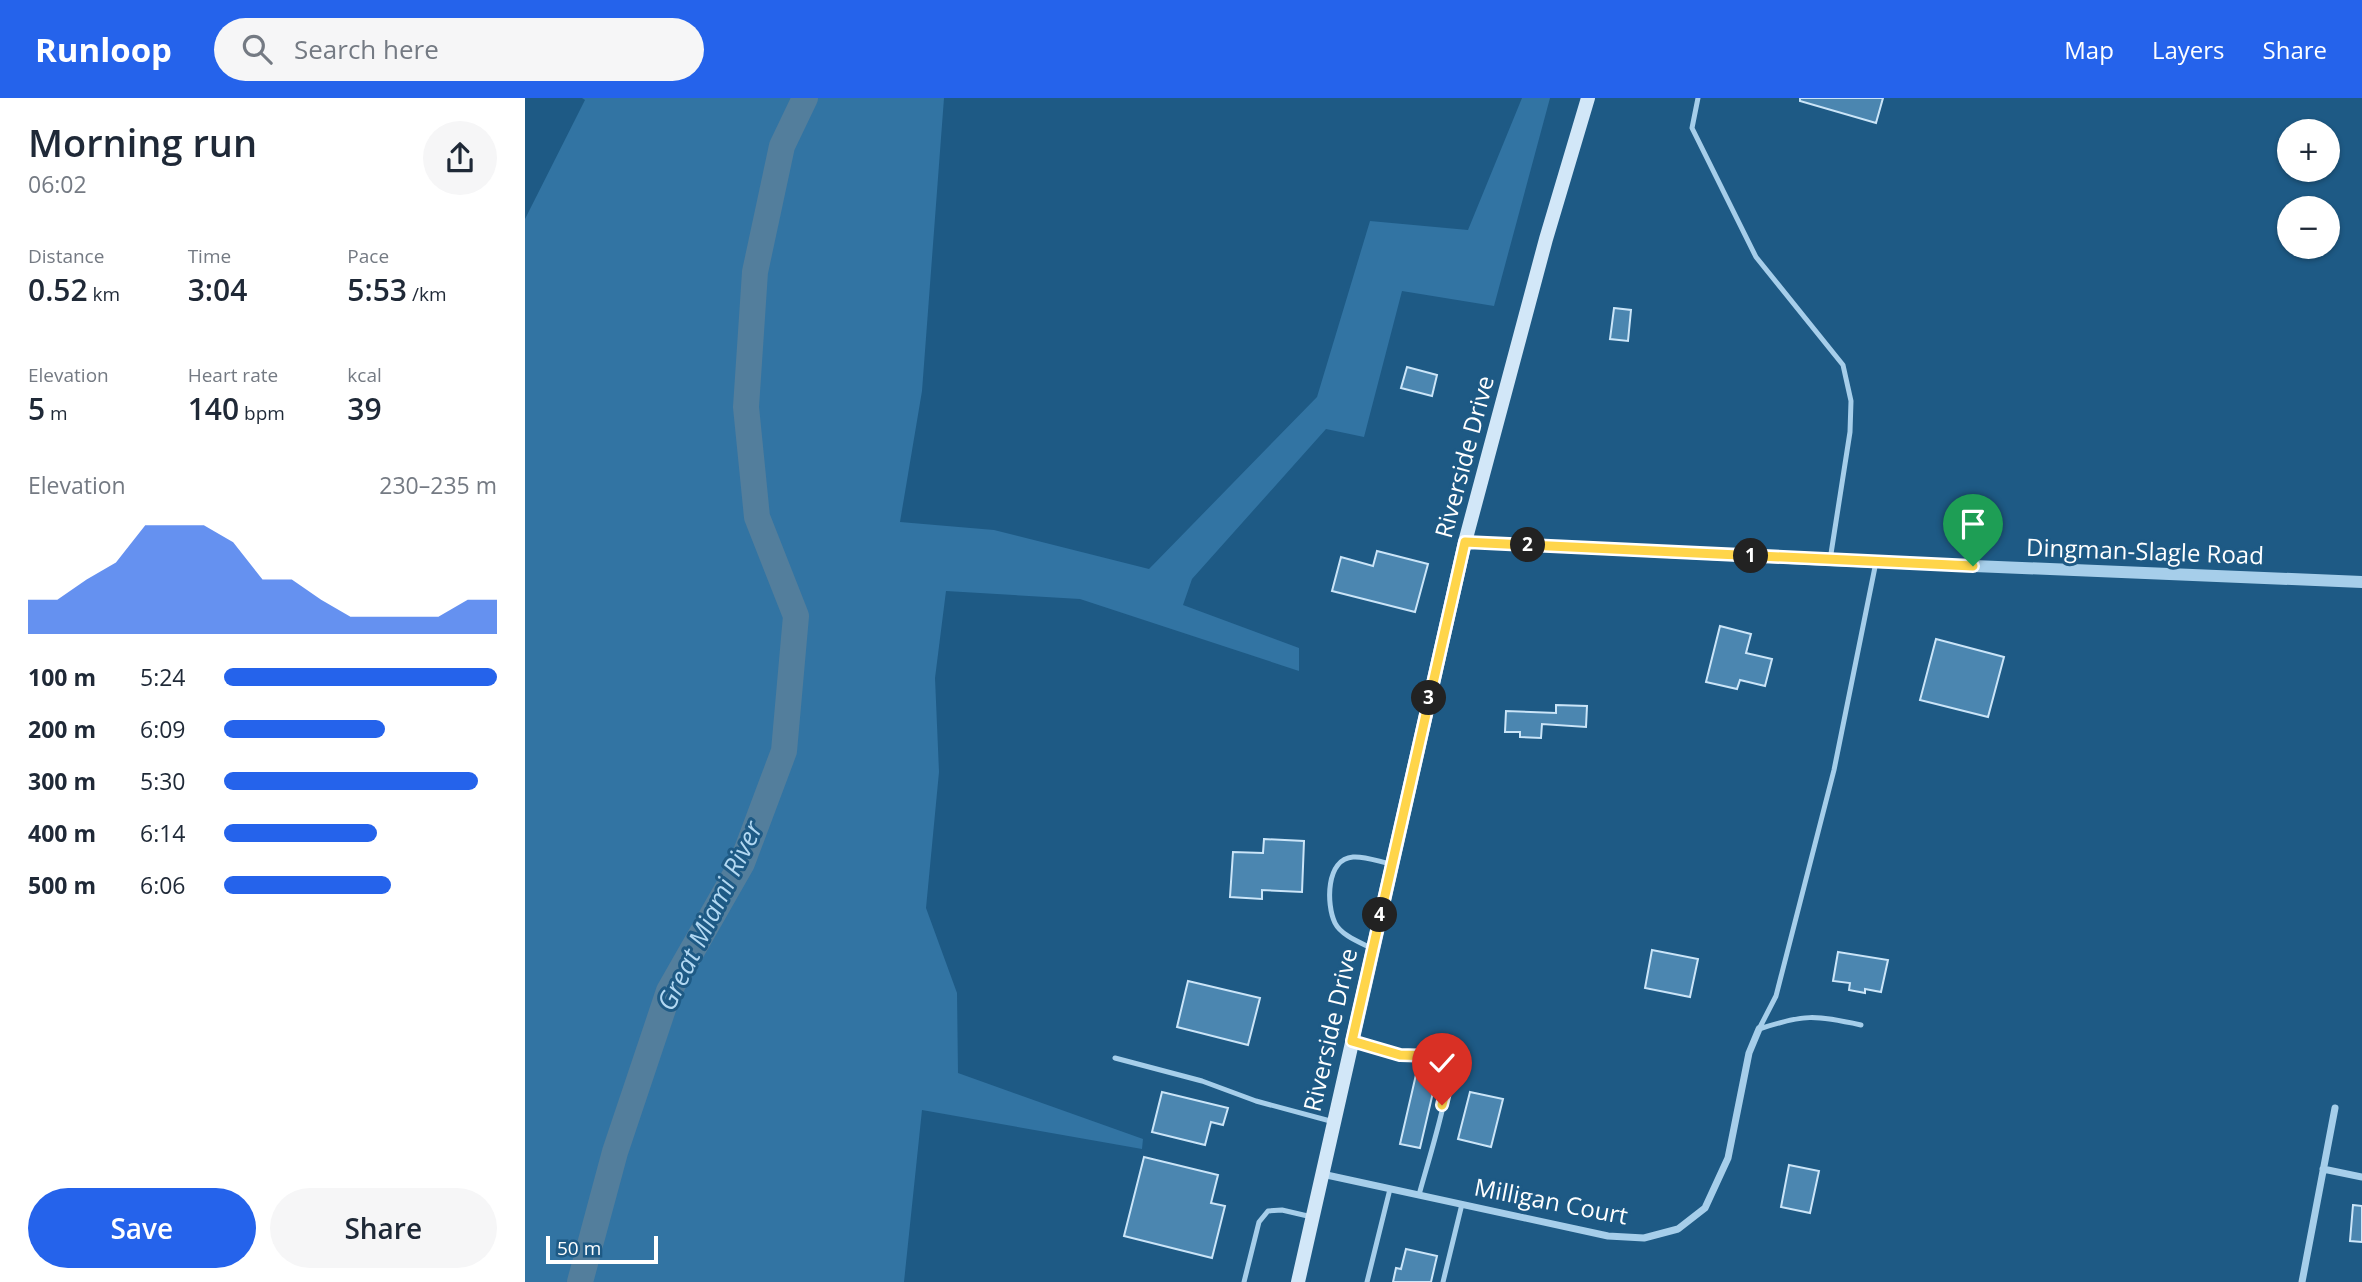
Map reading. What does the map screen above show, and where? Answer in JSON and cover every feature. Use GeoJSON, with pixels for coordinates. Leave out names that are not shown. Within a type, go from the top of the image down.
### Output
{"type":"FeatureCollection","features":[{"type":"Feature","properties":{"kind":"main road","name":"Riverside Drive"},"geometry":{"type":"LineString","coordinates":[[1298,1282],[1465,542],[1546,239],[1588,98]]}},
{"type":"Feature","properties":{"kind":"street","name":"Dingman-Slagle Road"},"geometry":{"type":"LineString","coordinates":[[1465,542],[2362,582]]}},
{"type":"Feature","properties":{"kind":"street","name":"Milligan Court"},"geometry":{"type":"LineString","coordinates":[[1322,1174],[1608,1236],[1644,1238],[1678,1228],[1705,1208],[1728,1158],[1749,1053],[1759,1029]]}},
{"type":"Feature","properties":{"kind":"street"},"geometry":{"type":"LineString","coordinates":[[2302,1282],[2335,1108]]}},
{"type":"Feature","properties":{"kind":"street"},"geometry":{"type":"LineString","coordinates":[[2323,1169],[2362,1177]]}},
{"type":"Feature","properties":{"kind":"lane"},"geometry":{"type":"LineString","coordinates":[[1698,98],[1692,128],[1756,257],[1843,365],[1851,401],[1850,432],[1830,560]]}},
{"type":"Feature","properties":{"kind":"lane"},"geometry":{"type":"LineString","coordinates":[[1759,1029],[1776,996],[1833,771],[1876,562]]}},
{"type":"Feature","properties":{"kind":"lane"},"geometry":{"type":"LineString","coordinates":[[1372,949],[1346,934],[1335,922],[1330,884],[1332,872],[1344,859],[1355,857],[1391,864]]}},
{"type":"Feature","properties":{"kind":"lane"},"geometry":{"type":"LineString","coordinates":[[1759,1029],[1807,1016],[1861,1025]]}},
{"type":"Feature","properties":{"kind":"lane"},"geometry":{"type":"LineString","coordinates":[[1352,1041],[1400,1055],[1434,1056],[1447,1063],[1450,1071],[1419,1195]]}},
{"type":"Feature","properties":{"kind":"lane"},"geometry":{"type":"LineString","coordinates":[[1115,1058],[1202,1081],[1256,1101],[1334,1122]]}},
{"type":"Feature","properties":{"kind":"lane"},"geometry":{"type":"LineString","coordinates":[[1367,1282],[1390,1189]]}},
{"type":"Feature","properties":{"kind":"lane"},"geometry":{"type":"LineString","coordinates":[[1443,1282],[1462,1204]]}},
{"type":"Feature","properties":{"kind":"lane"},"geometry":{"type":"LineString","coordinates":[[1244,1282],[1259,1222],[1268,1211],[1282,1210],[1312,1217]]}},
{"type":"Feature","properties":{"kind":"shaded area"},"geometry":{"type":"Polygon","coordinates":[[[582,98],[944,98],[922,391],[900,522],[994,530],[1149,569],[1317,397],[1370,221],[1468,230],[1522,98],[1550,98],[1494,306],[1402,291],[1364,437],[1326,429],[1192,579],[1183,605],[1299,648],[1299,671],[1080,599],[946,591],[935,678],[939,772],[926,908],[957,993],[958,1073],[1143,1139],[1142,1149],[922,1110],[904,1282],[525,1282],[525,219],[585,100],[582,98]]]}},
{"type":"Feature","properties":{"kind":"building"},"geometry":{"type":"Polygon","coordinates":[[[1800,98],[1883,98],[1876,123],[1800,101],[1800,98]]]}},
{"type":"Feature","properties":{"kind":"building"},"geometry":{"type":"Polygon","coordinates":[[[1614,308],[1631,310],[1628,341],[1610,339],[1614,308]]]}},
{"type":"Feature","properties":{"kind":"building"},"geometry":{"type":"Polygon","coordinates":[[[1407,367],[1437,375],[1432,396],[1401,388],[1407,367]]]}},
{"type":"Feature","properties":{"kind":"building"},"geometry":{"type":"Polygon","coordinates":[[[1377,551],[1428,564],[1415,612],[1332,591],[1341,557],[1373,566],[1377,551]]]}},
{"type":"Feature","properties":{"kind":"building"},"geometry":{"type":"Polygon","coordinates":[[[1720,626],[1751,634],[1746,653],[1772,659],[1765,686],[1740,680],[1737,689],[1706,682],[1720,626]]]}},
{"type":"Feature","properties":{"kind":"building"},"geometry":{"type":"Polygon","coordinates":[[[1936,639],[2004,657],[1988,717],[1920,700],[1936,639]]]}},
{"type":"Feature","properties":{"kind":"building"},"geometry":{"type":"Polygon","coordinates":[[[1556,705],[1587,706],[1586,727],[1542,724],[1541,738],[1520,737],[1520,732],[1505,732],[1506,711],[1556,713],[1556,705]]]}},
{"type":"Feature","properties":{"kind":"building"},"geometry":{"type":"Polygon","coordinates":[[[1264,839],[1304,841],[1302,892],[1262,890],[1262,899],[1230,897],[1233,852],[1263,853],[1264,839]]]}},
{"type":"Feature","properties":{"kind":"building"},"geometry":{"type":"Polygon","coordinates":[[[1652,950],[1698,959],[1690,997],[1645,988],[1652,950]]]}},
{"type":"Feature","properties":{"kind":"building"},"geometry":{"type":"Polygon","coordinates":[[[1838,952],[1888,960],[1881,992],[1849,990],[1850,983],[1833,981],[1838,952]]]}},
{"type":"Feature","properties":{"kind":"building"},"geometry":{"type":"Polygon","coordinates":[[[1188,981],[1260,998],[1248,1045],[1177,1027],[1188,981]]]}},
{"type":"Feature","properties":{"kind":"building"},"geometry":{"type":"Polygon","coordinates":[[[1418,1066],[1438,1071],[1420,1148],[1400,1144],[1418,1066]]]}},
{"type":"Feature","properties":{"kind":"building"},"geometry":{"type":"Polygon","coordinates":[[[1162,1092],[1228,1108],[1223,1125],[1211,1122],[1205,1145],[1152,1132],[1162,1092]]]}},
{"type":"Feature","properties":{"kind":"building"},"geometry":{"type":"Polygon","coordinates":[[[1470,1092],[1503,1099],[1491,1147],[1458,1139],[1470,1092]]]}},
{"type":"Feature","properties":{"kind":"building"},"geometry":{"type":"Polygon","coordinates":[[[1144,1157],[1218,1175],[1211,1203],[1225,1206],[1212,1258],[1124,1236],[1144,1157]]]}},
{"type":"Feature","properties":{"kind":"building"},"geometry":{"type":"Polygon","coordinates":[[[1789,1165],[1819,1171],[1810,1213],[1781,1207],[1789,1165]]]}},
{"type":"Feature","properties":{"kind":"building"},"geometry":{"type":"Polygon","coordinates":[[[2353,1205],[2362,1206],[2362,1242],[2350,1241],[2353,1205]]]}},
{"type":"Feature","properties":{"kind":"building"},"geometry":{"type":"Polygon","coordinates":[[[1406,1249],[1437,1256],[1431,1282],[1393,1282],[1396,1268],[1401,1269],[1406,1249]]]}},
{"type":"Feature","properties":{"kind":"waterway","name":"Great Miami River"},"geometry":{"type":"LineString","coordinates":[[580,1282],[615,1152],[669,991],[742,863],[784,751],[796,616],[757,517],[746,407],[755,272],[782,146],[805,98]]}},
{"type":"Feature","properties":{"kind":"route"},"geometry":{"type":"LineString","coordinates":[[1442,1105],[1450,1071],[1447,1063],[1434,1056],[1400,1055],[1352,1041],[1465,542],[1973,566]]}}]}
